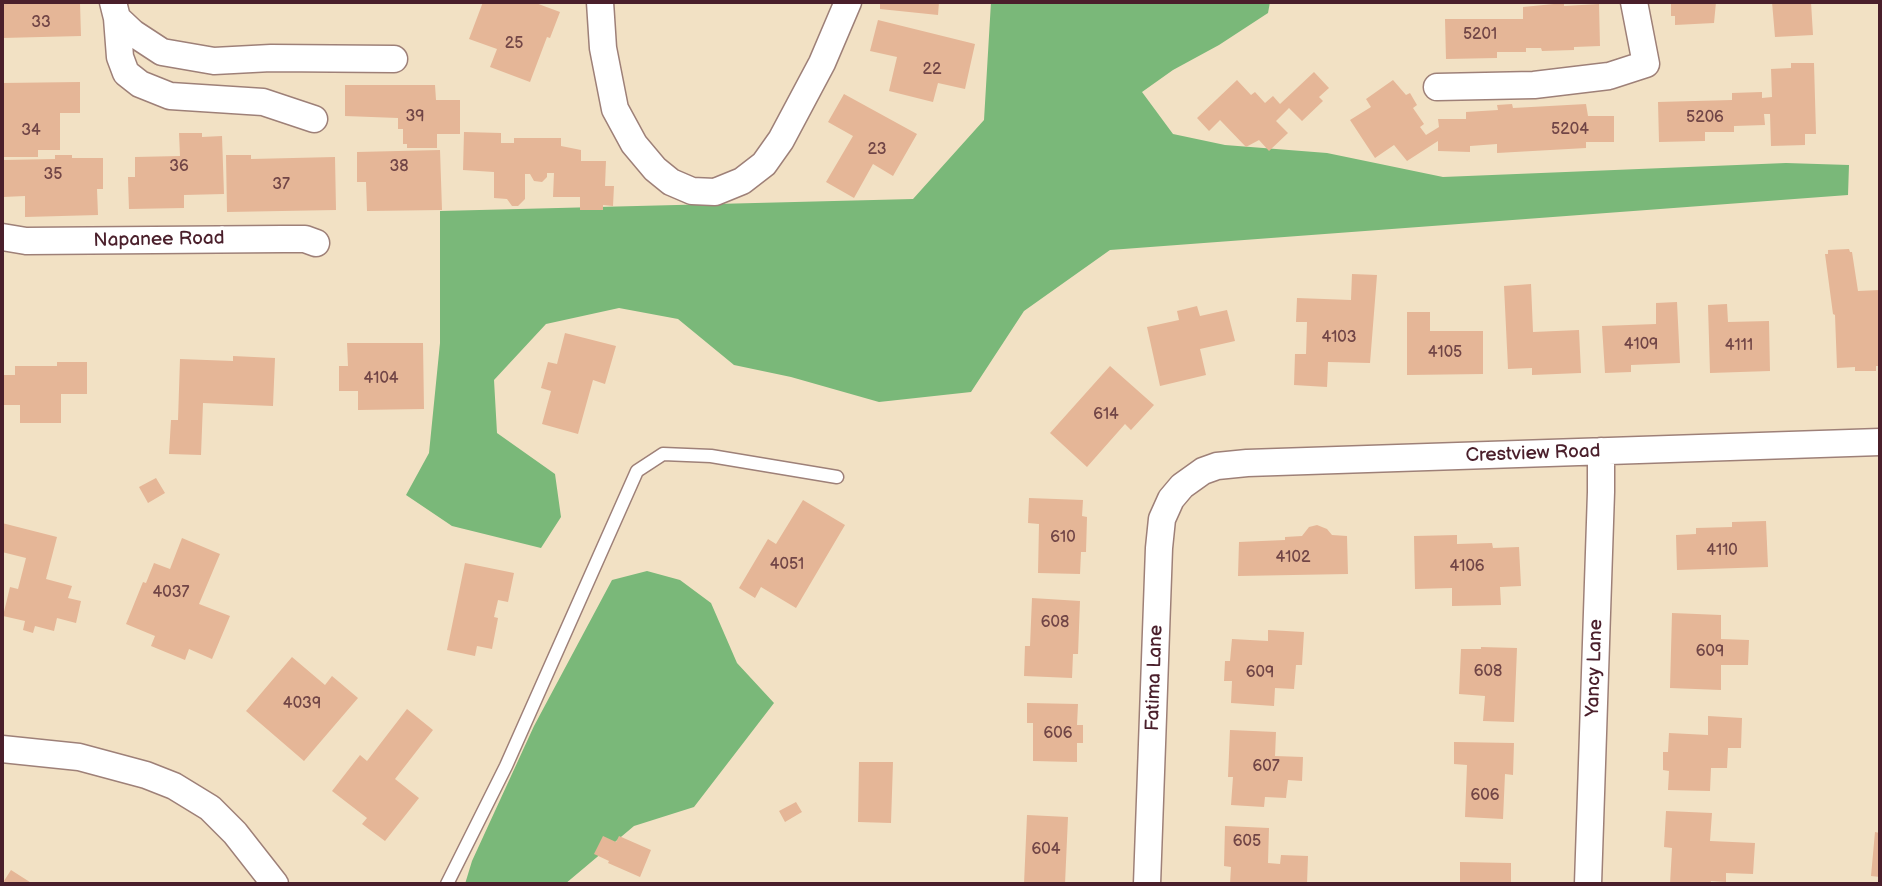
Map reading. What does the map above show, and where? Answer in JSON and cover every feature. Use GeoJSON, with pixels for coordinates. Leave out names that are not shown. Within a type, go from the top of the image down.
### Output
{"type":"FeatureCollection","features":[{"type":"Feature","properties":{"kind":"street"},"geometry":{"type":"LineString","coordinates":[[600,2],[603,48],[615,109],[634,144],[655,169],[671,182],[692,191],[715,192],[742,181],[764,164],[781,140],[822,63],[848,2]]}},
{"type":"Feature","properties":{"kind":"street"},"geometry":{"type":"LineString","coordinates":[[1437,87],[1534,85],[1609,76],[1646,64],[1634,2]]}},
{"type":"Feature","properties":{"kind":"street"},"geometry":{"type":"LineString","coordinates":[[115,10],[134,33],[162,52],[214,61],[271,58],[394,59]]}},
{"type":"Feature","properties":{"kind":"street"},"geometry":{"type":"LineString","coordinates":[[115,10],[120,57],[126,72],[140,84],[170,96],[263,102],[314,119]]}},
{"type":"Feature","properties":{"kind":"street","name":"Napanee Road"},"geometry":{"type":"LineString","coordinates":[[2,237],[26,241],[305,239],[316,243]]}},
{"type":"Feature","properties":{"kind":"street","name":"Crestview Road"},"geometry":{"type":"LineString","coordinates":[[1188,481],[1217,466],[1247,463],[1880,442]]}},
{"type":"Feature","properties":{"kind":"street","name":"Yancy Lane"},"geometry":{"type":"LineString","coordinates":[[1588,884],[1601,451]]}},
{"type":"Feature","properties":{"kind":"street","name":"Fatima Lane"},"geometry":{"type":"LineString","coordinates":[[1147,884],[1161,528],[1171,499],[1188,481]]}},
{"type":"Feature","properties":{"kind":"street"},"geometry":{"type":"LineString","coordinates":[[2,749],[79,757],[146,775],[174,786],[210,808],[235,833],[275,884]]}},
{"type":"Feature","properties":{"kind":"lane"},"geometry":{"type":"LineString","coordinates":[[447,884],[506,766],[637,471],[663,454],[711,456],[837,477]]}},
{"type":"Feature","properties":{"kind":"green space"},"geometry":{"type":"Polygon","coordinates":[[[991,2],[1270,2],[1268,13],[1219,45],[1173,70],[1142,92],[1173,134],[1225,145],[1327,153],[1443,177],[1786,163],[1849,165],[1848,195],[1110,250],[1024,311],[971,392],[879,402],[791,377],[734,365],[678,319],[619,308],[546,324],[494,380],[497,433],[555,474],[561,517],[541,548],[452,526],[406,495],[429,453],[440,343],[440,211],[913,199],[984,120],[991,2]]]}},
{"type":"Feature","properties":{"kind":"green space"},"geometry":{"type":"Polygon","coordinates":[[[647,571],[680,580],[711,603],[737,663],[774,703],[694,807],[634,826],[565,884],[465,884],[472,861],[534,726],[612,580],[647,571]]]}},
{"type":"Feature","properties":{"kind":"building"},"geometry":{"type":"Polygon","coordinates":[[[2,2],[80,3],[81,36],[2,38],[2,2]]]}},
{"type":"Feature","properties":{"kind":"building"},"geometry":{"type":"Polygon","coordinates":[[[483,2],[533,2],[560,12],[550,38],[547,37],[530,82],[490,67],[497,49],[469,39],[483,2]]]}},
{"type":"Feature","properties":{"kind":"building"},"geometry":{"type":"Polygon","coordinates":[[[880,2],[939,2],[938,15],[880,9],[880,2]]]}},
{"type":"Feature","properties":{"kind":"building"},"geometry":{"type":"Polygon","coordinates":[[[1671,2],[1716,2],[1714,23],[1675,25],[1675,16],[1671,16],[1671,2]]]}},
{"type":"Feature","properties":{"kind":"building"},"geometry":{"type":"Polygon","coordinates":[[[1772,2],[1811,2],[1813,35],[1775,37],[1772,2]]]}},
{"type":"Feature","properties":{"kind":"building"},"geometry":{"type":"Polygon","coordinates":[[[1564,3],[1564,6],[1599,4],[1600,46],[1542,51],[1541,48],[1526,48],[1526,52],[1497,52],[1497,58],[1446,59],[1445,19],[1523,19],[1523,7],[1564,3]]]}},
{"type":"Feature","properties":{"kind":"building"},"geometry":{"type":"Polygon","coordinates":[[[878,20],[975,44],[965,89],[938,83],[933,102],[889,91],[897,57],[870,51],[878,20]]]}},
{"type":"Feature","properties":{"kind":"building"},"geometry":{"type":"Polygon","coordinates":[[[1791,63],[1814,63],[1816,134],[1805,134],[1805,145],[1771,146],[1770,114],[1764,114],[1765,125],[1734,126],[1734,132],[1705,132],[1705,141],[1659,142],[1658,102],[1732,100],[1732,93],[1762,92],[1762,98],[1772,97],[1771,69],[1791,68],[1791,63]]]}},
{"type":"Feature","properties":{"kind":"building"},"geometry":{"type":"Polygon","coordinates":[[[1314,72],[1329,88],[1319,97],[1323,101],[1302,121],[1289,108],[1276,121],[1288,133],[1269,151],[1259,140],[1246,147],[1220,120],[1209,131],[1197,118],[1237,80],[1251,95],[1255,92],[1265,103],[1273,96],[1280,104],[1314,72]]]}},
{"type":"Feature","properties":{"kind":"building"},"geometry":{"type":"Polygon","coordinates":[[[1393,80],[1406,95],[1410,93],[1417,105],[1413,108],[1424,124],[1420,127],[1426,135],[1439,127],[1438,119],[1466,119],[1466,112],[1498,110],[1497,105],[1512,104],[1513,108],[1586,104],[1588,116],[1614,116],[1614,142],[1586,142],[1586,148],[1497,153],[1497,144],[1470,146],[1470,152],[1438,151],[1438,141],[1407,161],[1394,145],[1375,158],[1350,120],[1371,107],[1366,99],[1393,80]]]}},
{"type":"Feature","properties":{"kind":"building"},"geometry":{"type":"Polygon","coordinates":[[[80,82],[80,113],[60,113],[60,150],[38,150],[38,157],[2,157],[2,83],[80,82]]]}},
{"type":"Feature","properties":{"kind":"building"},"geometry":{"type":"Polygon","coordinates":[[[345,85],[435,85],[436,100],[460,100],[460,134],[437,134],[437,148],[407,148],[407,144],[403,144],[403,129],[398,129],[398,118],[345,116],[345,85]]]}},
{"type":"Feature","properties":{"kind":"building"},"geometry":{"type":"Polygon","coordinates":[[[844,94],[917,134],[893,176],[873,164],[854,198],[826,182],[853,136],[828,122],[844,94]]]}},
{"type":"Feature","properties":{"kind":"building"},"geometry":{"type":"Polygon","coordinates":[[[464,132],[501,133],[501,143],[514,143],[514,138],[561,138],[561,146],[581,150],[581,161],[606,161],[605,186],[614,186],[613,206],[603,205],[603,210],[580,210],[580,197],[553,197],[554,173],[547,173],[542,182],[534,181],[530,174],[525,174],[525,199],[518,206],[512,206],[507,199],[494,198],[494,172],[463,170],[464,132]]]}},
{"type":"Feature","properties":{"kind":"building"},"geometry":{"type":"Polygon","coordinates":[[[179,133],[202,133],[202,137],[222,136],[224,194],[184,195],[184,208],[129,209],[128,177],[135,177],[135,157],[180,156],[179,133]]]}},
{"type":"Feature","properties":{"kind":"building"},"geometry":{"type":"Polygon","coordinates":[[[440,150],[442,210],[367,211],[366,182],[357,182],[357,152],[440,150]]]}},
{"type":"Feature","properties":{"kind":"building"},"geometry":{"type":"Polygon","coordinates":[[[55,155],[103,158],[103,189],[97,189],[98,215],[25,217],[25,196],[3,197],[3,160],[55,159],[55,155]]]}},
{"type":"Feature","properties":{"kind":"building"},"geometry":{"type":"Polygon","coordinates":[[[226,155],[251,155],[251,159],[335,157],[336,210],[227,212],[226,155]]]}},
{"type":"Feature","properties":{"kind":"building"},"geometry":{"type":"Polygon","coordinates":[[[1849,249],[1852,252],[1858,291],[1880,290],[1880,366],[1876,366],[1876,371],[1855,371],[1855,367],[1837,368],[1835,315],[1825,254],[1828,254],[1828,250],[1849,249]]]}},
{"type":"Feature","properties":{"kind":"building"},"geometry":{"type":"Polygon","coordinates":[[[1352,274],[1377,275],[1370,363],[1328,362],[1327,387],[1294,385],[1295,354],[1306,354],[1307,322],[1296,322],[1297,298],[1351,300],[1352,274]]]}},
{"type":"Feature","properties":{"kind":"building"},"geometry":{"type":"Polygon","coordinates":[[[1531,284],[1533,332],[1579,330],[1581,373],[1532,375],[1532,368],[1508,369],[1504,286],[1531,284]]]}},
{"type":"Feature","properties":{"kind":"building"},"geometry":{"type":"Polygon","coordinates":[[[1677,302],[1680,363],[1631,365],[1631,372],[1605,373],[1602,326],[1656,324],[1656,303],[1677,302]]]}},
{"type":"Feature","properties":{"kind":"building"},"geometry":{"type":"Polygon","coordinates":[[[1727,304],[1728,322],[1769,321],[1770,371],[1710,373],[1708,305],[1727,304]]]}},
{"type":"Feature","properties":{"kind":"building"},"geometry":{"type":"Polygon","coordinates":[[[1197,306],[1200,316],[1227,310],[1235,341],[1200,349],[1206,375],[1160,386],[1147,327],[1179,320],[1177,311],[1197,306]]]}},
{"type":"Feature","properties":{"kind":"building"},"geometry":{"type":"Polygon","coordinates":[[[1407,312],[1430,312],[1430,331],[1483,331],[1483,374],[1407,375],[1407,312]]]}},
{"type":"Feature","properties":{"kind":"building"},"geometry":{"type":"Polygon","coordinates":[[[565,333],[616,346],[605,384],[593,380],[578,434],[542,424],[551,391],[541,388],[548,362],[557,364],[565,333]]]}},
{"type":"Feature","properties":{"kind":"building"},"geometry":{"type":"Polygon","coordinates":[[[347,343],[423,343],[424,409],[358,410],[358,391],[339,391],[339,366],[348,366],[347,343]]]}},
{"type":"Feature","properties":{"kind":"building"},"geometry":{"type":"Polygon","coordinates":[[[233,356],[275,358],[273,406],[203,403],[201,455],[169,454],[171,420],[178,420],[180,359],[233,361],[233,356]]]}},
{"type":"Feature","properties":{"kind":"building"},"geometry":{"type":"Polygon","coordinates":[[[57,362],[87,362],[87,394],[61,394],[61,423],[20,423],[20,405],[2,405],[2,375],[15,375],[15,366],[57,366],[57,362]]]}},
{"type":"Feature","properties":{"kind":"building"},"geometry":{"type":"Polygon","coordinates":[[[1110,366],[1154,405],[1131,430],[1125,424],[1087,467],[1050,433],[1110,366]]]}},
{"type":"Feature","properties":{"kind":"building"},"geometry":{"type":"Polygon","coordinates":[[[156,478],[165,493],[148,503],[139,487],[156,478]]]}},
{"type":"Feature","properties":{"kind":"building"},"geometry":{"type":"Polygon","coordinates":[[[1029,498],[1083,500],[1082,516],[1087,517],[1086,552],[1081,552],[1080,574],[1038,573],[1039,524],[1028,523],[1029,498]]]}},
{"type":"Feature","properties":{"kind":"building"},"geometry":{"type":"Polygon","coordinates":[[[803,500],[845,525],[796,608],[761,587],[755,598],[739,588],[768,539],[776,544],[803,500]]]}},
{"type":"Feature","properties":{"kind":"building"},"geometry":{"type":"Polygon","coordinates":[[[1766,521],[1768,567],[1677,570],[1676,535],[1696,534],[1696,528],[1732,527],[1732,522],[1766,521]]]}},
{"type":"Feature","properties":{"kind":"building"},"geometry":{"type":"Polygon","coordinates":[[[2,523],[57,537],[46,579],[72,586],[68,598],[81,601],[76,623],[57,618],[54,631],[35,626],[33,633],[23,630],[25,621],[3,616],[10,587],[18,589],[26,558],[2,552],[2,523]]]}},
{"type":"Feature","properties":{"kind":"building"},"geometry":{"type":"Polygon","coordinates":[[[1317,525],[1327,529],[1332,535],[1347,536],[1348,574],[1238,576],[1239,542],[1285,540],[1285,537],[1302,536],[1309,527],[1317,525]]]}},
{"type":"Feature","properties":{"kind":"building"},"geometry":{"type":"Polygon","coordinates":[[[1457,535],[1457,544],[1492,543],[1493,548],[1519,547],[1521,586],[1500,587],[1501,605],[1452,606],[1452,588],[1415,589],[1414,536],[1457,535]]]}},
{"type":"Feature","properties":{"kind":"building"},"geometry":{"type":"Polygon","coordinates":[[[182,538],[220,554],[199,604],[230,616],[212,659],[189,649],[185,660],[151,646],[155,636],[126,624],[154,563],[170,569],[182,538]]]}},
{"type":"Feature","properties":{"kind":"building"},"geometry":{"type":"Polygon","coordinates":[[[465,563],[514,573],[508,602],[498,600],[494,617],[498,618],[492,649],[477,646],[475,656],[447,650],[465,563]]]}},
{"type":"Feature","properties":{"kind":"building"},"geometry":{"type":"Polygon","coordinates":[[[1032,598],[1080,601],[1078,654],[1073,654],[1072,678],[1024,676],[1025,646],[1030,646],[1032,598]]]}},
{"type":"Feature","properties":{"kind":"building"},"geometry":{"type":"Polygon","coordinates":[[[1672,613],[1721,615],[1721,639],[1749,640],[1748,665],[1721,665],[1721,690],[1670,688],[1672,613]]]}},
{"type":"Feature","properties":{"kind":"building"},"geometry":{"type":"Polygon","coordinates":[[[1268,630],[1304,632],[1302,665],[1296,665],[1294,689],[1275,688],[1274,706],[1231,703],[1232,681],[1224,681],[1225,661],[1230,661],[1232,639],[1268,641],[1268,630]]]}},
{"type":"Feature","properties":{"kind":"building"},"geometry":{"type":"Polygon","coordinates":[[[1517,648],[1514,722],[1483,721],[1485,696],[1459,694],[1461,649],[1517,648]]]}},
{"type":"Feature","properties":{"kind":"building"},"geometry":{"type":"Polygon","coordinates":[[[292,657],[325,685],[332,676],[358,698],[304,761],[246,711],[292,657]]]}},
{"type":"Feature","properties":{"kind":"building"},"geometry":{"type":"Polygon","coordinates":[[[1027,703],[1078,704],[1077,725],[1083,725],[1083,743],[1077,743],[1077,762],[1033,761],[1033,723],[1027,723],[1027,703]]]}},
{"type":"Feature","properties":{"kind":"building"},"geometry":{"type":"Polygon","coordinates":[[[407,709],[433,730],[395,779],[419,798],[385,841],[362,824],[367,818],[332,791],[360,755],[367,761],[407,709]]]}},
{"type":"Feature","properties":{"kind":"building"},"geometry":{"type":"Polygon","coordinates":[[[1708,716],[1742,718],[1741,748],[1728,748],[1727,768],[1711,768],[1710,791],[1668,790],[1669,771],[1663,770],[1663,752],[1668,752],[1669,733],[1708,735],[1708,716]]]}},
{"type":"Feature","properties":{"kind":"building"},"geometry":{"type":"Polygon","coordinates":[[[1230,730],[1276,732],[1275,756],[1303,757],[1302,781],[1288,780],[1286,798],[1265,797],[1264,807],[1231,805],[1233,777],[1228,777],[1230,730]]]}},
{"type":"Feature","properties":{"kind":"building"},"geometry":{"type":"Polygon","coordinates":[[[1454,742],[1514,743],[1513,775],[1505,774],[1503,819],[1465,817],[1467,765],[1454,764],[1454,742]]]}},
{"type":"Feature","properties":{"kind":"building"},"geometry":{"type":"Polygon","coordinates":[[[859,762],[893,762],[891,823],[858,822],[859,762]]]}},
{"type":"Feature","properties":{"kind":"building"},"geometry":{"type":"Polygon","coordinates":[[[796,802],[802,812],[785,822],[779,811],[796,802]]]}},
{"type":"Feature","properties":{"kind":"building"},"geometry":{"type":"Polygon","coordinates":[[[1666,811],[1712,813],[1710,841],[1755,843],[1753,874],[1726,873],[1726,882],[1711,881],[1710,884],[1670,884],[1672,848],[1664,847],[1666,811]]]}},
{"type":"Feature","properties":{"kind":"building"},"geometry":{"type":"Polygon","coordinates":[[[1027,815],[1068,817],[1065,884],[1024,884],[1027,815]]]}},
{"type":"Feature","properties":{"kind":"building"},"geometry":{"type":"Polygon","coordinates":[[[1225,826],[1269,828],[1268,863],[1280,864],[1281,855],[1308,856],[1307,884],[1230,884],[1231,867],[1224,866],[1225,826]]]}},
{"type":"Feature","properties":{"kind":"building"},"geometry":{"type":"Polygon","coordinates":[[[1875,832],[1880,833],[1880,877],[1871,876],[1875,832]]]}},
{"type":"Feature","properties":{"kind":"building"},"geometry":{"type":"Polygon","coordinates":[[[603,836],[616,842],[619,836],[651,850],[640,877],[594,854],[603,836]]]}},
{"type":"Feature","properties":{"kind":"building"},"geometry":{"type":"Polygon","coordinates":[[[1460,862],[1511,863],[1511,882],[1519,884],[1460,884],[1460,862]]]}},
{"type":"Feature","properties":{"kind":"building"},"geometry":{"type":"Polygon","coordinates":[[[11,870],[33,884],[2,884],[11,870]]]}}]}
